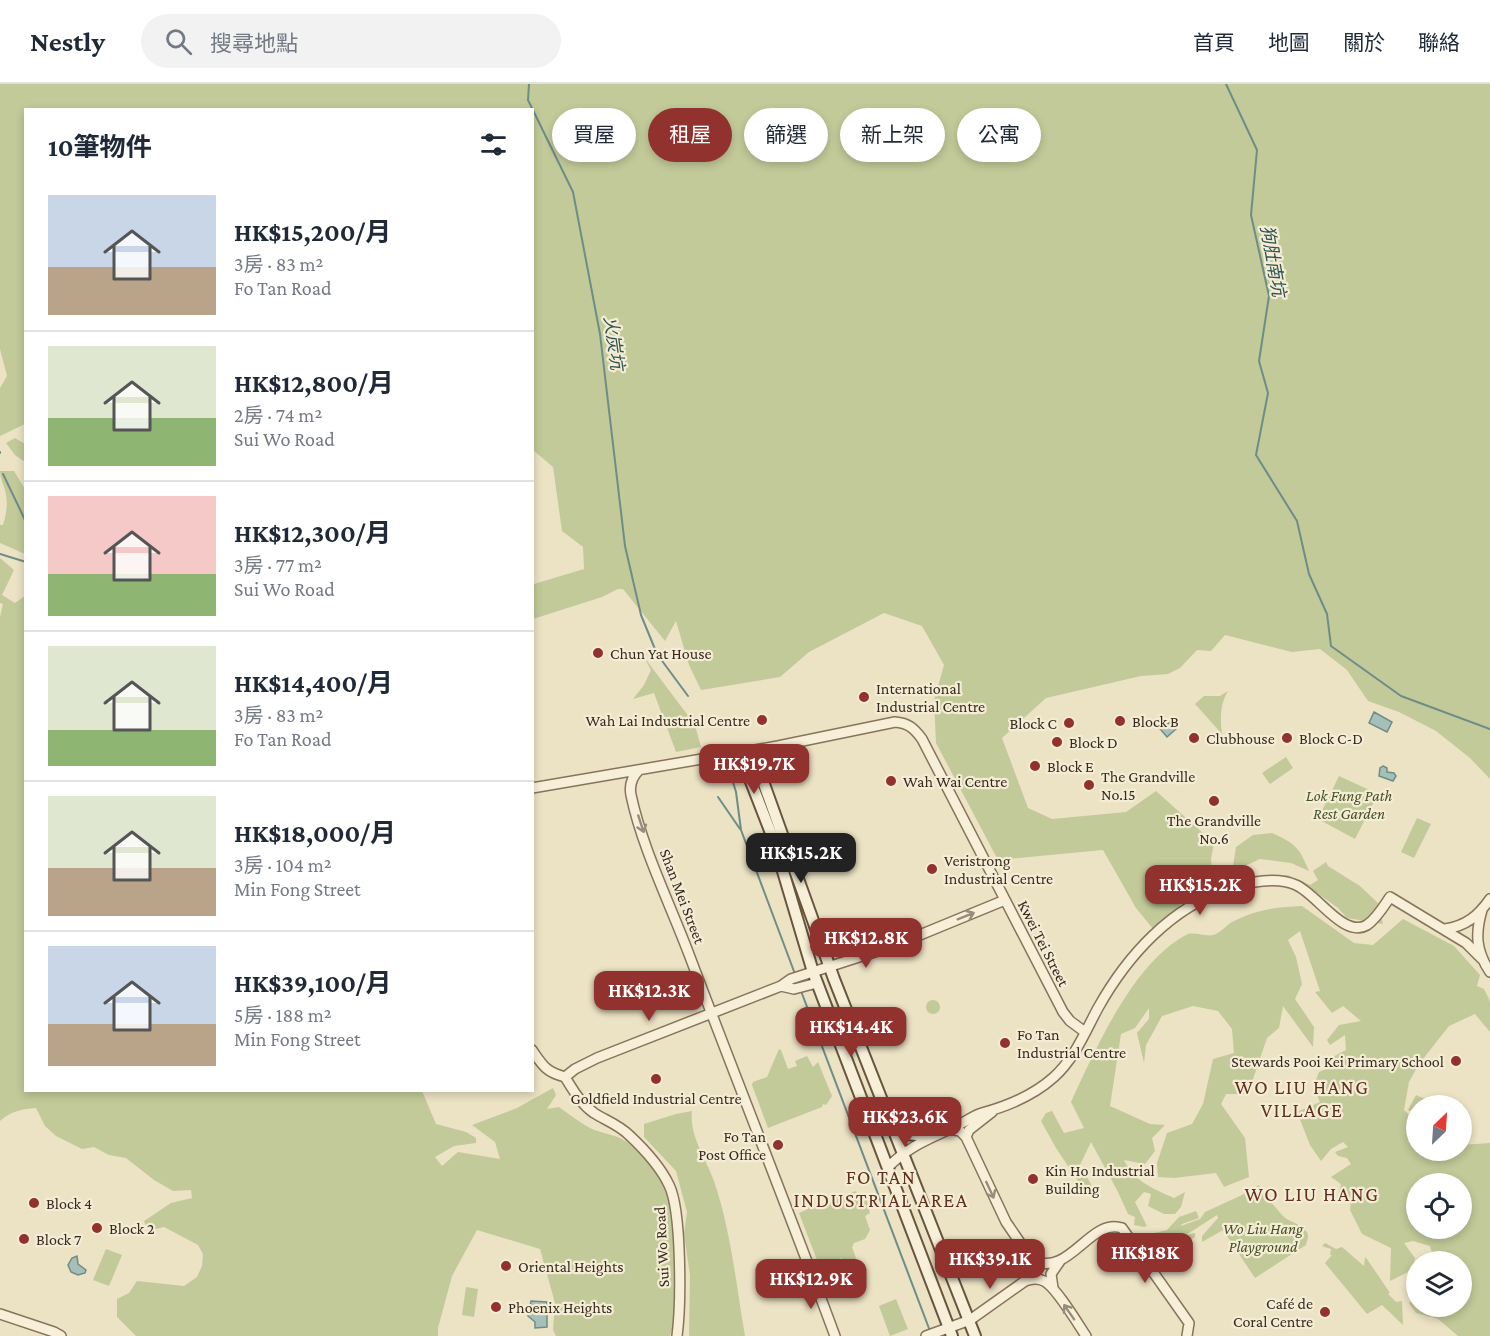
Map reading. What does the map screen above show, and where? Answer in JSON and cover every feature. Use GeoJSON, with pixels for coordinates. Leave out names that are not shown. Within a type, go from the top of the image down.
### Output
{"type":"FeatureCollection","features":[{"type":"Feature","properties":{"kind":"main road"},"geometry":{"type":"LineString","coordinates":[[747,751],[760,773],[782,829],[801,890],[830,967],[975,1336]]}},
{"type":"Feature","properties":{"kind":"main road"},"geometry":{"type":"LineString","coordinates":[[747,751],[750,779],[774,841],[810,979],[888,1167],[951,1332]]}},
{"type":"Feature","properties":{"kind":"main road"},"geometry":{"type":"LineString","coordinates":[[894,1127],[905,1134],[930,1136]]}},
{"type":"Feature","properties":{"kind":"street","name":"Kwei Tei Street"},"geometry":{"type":"LineString","coordinates":[[534,788],[747,751],[895,722],[904,723],[914,728],[925,746],[1063,1012],[1070,1021],[1085,1032]]}},
{"type":"Feature","properties":{"kind":"street","name":"Shan Mei Street"},"geometry":{"type":"LineString","coordinates":[[639,770],[630,784],[631,794],[648,849],[759,1134],[834,1336]]}},
{"type":"Feature","properties":{"kind":"street"},"geometry":{"type":"LineString","coordinates":[[966,1137],[969,1130],[992,1112],[1043,1086],[1055,1076],[1070,1059],[1114,981],[1131,959],[1180,912],[1214,894],[1257,882],[1285,882],[1304,890],[1342,922],[1357,928],[1371,921],[1390,897],[1445,929],[1466,943],[1482,958]]}},
{"type":"Feature","properties":{"kind":"street"},"geometry":{"type":"LineString","coordinates":[[1445,929],[1470,922],[1490,899]]}},
{"type":"Feature","properties":{"kind":"street"},"geometry":{"type":"LineString","coordinates":[[534,1053],[551,1073],[565,1077],[574,1069],[597,1058],[711,1013],[810,979],[830,967],[893,946],[1005,900]]}},
{"type":"Feature","properties":{"kind":"street"},"geometry":{"type":"LineString","coordinates":[[1482,910],[1477,927],[1477,943],[1490,972]]}},
{"type":"Feature","properties":{"kind":"street","name":"Sui Wo Road"},"geometry":{"type":"LineString","coordinates":[[565,1077],[580,1101],[593,1112],[626,1132],[652,1159],[669,1184],[676,1205],[678,1233],[679,1305],[676,1336]]}},
{"type":"Feature","properties":{"kind":"street"},"geometry":{"type":"LineString","coordinates":[[888,1167],[904,1152],[930,1136],[982,1113],[992,1112]]}},
{"type":"Feature","properties":{"kind":"street"},"geometry":{"type":"LineString","coordinates":[[949,1128],[960,1131],[966,1137],[997,1205],[1027,1254],[1039,1263],[1054,1263],[1103,1230],[1115,1226],[1122,1228],[1190,1323],[1187,1336]]}},
{"type":"Feature","properties":{"kind":"street"},"geometry":{"type":"LineString","coordinates":[[926,1336],[951,1332],[1025,1281],[1030,1272],[1027,1254]]}},
{"type":"Feature","properties":{"kind":"street"},"geometry":{"type":"LineString","coordinates":[[1053,1288],[1051,1274],[1061,1259]]}},
{"type":"Feature","properties":{"kind":"street"},"geometry":{"type":"LineString","coordinates":[[1025,1281],[1038,1279],[1053,1288],[1086,1336]]}},
{"type":"Feature","properties":{"kind":"street"},"geometry":{"type":"LineString","coordinates":[[0,1314],[61,1336]]}},
{"type":"Feature","properties":{"kind":"green space"},"geometry":{"type":"Polygon","coordinates":[[[0,84],[1490,84],[1490,779],[1470,758],[1436,731],[1399,712],[1368,701],[1347,670],[1320,649],[1292,652],[1225,635],[1211,651],[1197,650],[1180,668],[1168,674],[1141,676],[1046,698],[1002,738],[1028,808],[1052,819],[1126,812],[1156,791],[1214,843],[1211,859],[1213,884],[1183,902],[1154,930],[1136,908],[1103,850],[998,860],[936,743],[934,701],[944,665],[922,626],[884,613],[809,652],[780,677],[701,690],[689,665],[676,621],[665,641],[623,589],[534,619],[534,584],[584,569],[583,547],[562,531],[553,467],[534,451],[534,108],[24,108],[24,424],[0,436],[0,388],[7,376],[0,349],[0,84]]]}},
{"type":"Feature","properties":{"kind":"green space"},"geometry":{"type":"Polygon","coordinates":[[[15,438],[24,443],[24,461],[15,455],[6,443],[15,438]]]}},
{"type":"Feature","properties":{"kind":"green space"},"geometry":{"type":"Polygon","coordinates":[[[0,471],[14,471],[24,487],[24,554],[0,543],[0,525],[3,525],[7,502],[0,471]]]}},
{"type":"Feature","properties":{"kind":"green space"},"geometry":{"type":"Polygon","coordinates":[[[0,558],[14,570],[2,595],[15,603],[24,596],[24,1092],[422,1092],[436,1124],[466,1132],[476,1138],[476,1143],[454,1146],[435,1157],[442,1166],[458,1152],[500,1159],[495,1142],[472,1125],[517,1108],[553,1088],[556,1095],[547,1109],[559,1107],[590,1128],[624,1140],[649,1164],[666,1189],[673,1219],[676,1262],[675,1306],[670,1336],[556,1336],[553,1330],[555,1303],[540,1249],[477,1230],[452,1276],[438,1328],[438,1336],[136,1336],[117,1317],[117,1299],[129,1293],[137,1281],[184,1286],[197,1277],[202,1266],[203,1254],[198,1245],[164,1227],[148,1231],[144,1221],[171,1203],[192,1198],[191,1190],[173,1191],[154,1180],[126,1158],[109,1155],[94,1147],[82,1149],[56,1136],[45,1126],[36,1108],[17,1111],[0,1121],[0,617],[3,604],[0,603],[0,558]]]}},
{"type":"Feature","properties":{"kind":"green space"},"geometry":{"type":"Polygon","coordinates":[[[644,657],[695,725],[701,747],[676,752],[654,693],[633,699],[644,685],[651,670],[644,657]]]}},
{"type":"Feature","properties":{"kind":"green space"},"geometry":{"type":"Polygon","coordinates":[[[1228,691],[1221,712],[1222,734],[1195,704],[1204,696],[1220,696],[1228,691]]]}},
{"type":"Feature","properties":{"kind":"green space"},"geometry":{"type":"Polygon","coordinates":[[[1286,757],[1293,768],[1270,784],[1262,773],[1286,757]]]}},
{"type":"Feature","properties":{"kind":"green space","name":"Lok Fung Path Rest Garden"},"geometry":{"type":"Polygon","coordinates":[[[1339,776],[1378,794],[1355,839],[1318,819],[1339,776]]]}},
{"type":"Feature","properties":{"kind":"green space"},"geometry":{"type":"Polygon","coordinates":[[[1417,818],[1431,824],[1414,858],[1401,852],[1417,818]]]}},
{"type":"Feature","properties":{"kind":"green space"},"geometry":{"type":"Polygon","coordinates":[[[1272,833],[1296,847],[1309,871],[1291,863],[1260,859],[1232,872],[1236,847],[1253,835],[1272,833]]]}},
{"type":"Feature","properties":{"kind":"green space"},"geometry":{"type":"Polygon","coordinates":[[[1326,862],[1328,866],[1360,886],[1378,903],[1383,924],[1347,918],[1338,908],[1313,890],[1274,877],[1288,875],[1310,885],[1318,880],[1313,871],[1326,862]]]}},
{"type":"Feature","properties":{"kind":"green space"},"geometry":{"type":"Polygon","coordinates":[[[1302,906],[1354,943],[1373,945],[1403,919],[1454,946],[1480,975],[1477,986],[1484,989],[1490,1001],[1490,1032],[1475,1014],[1449,1026],[1419,1064],[1409,1082],[1404,1110],[1406,1112],[1406,1161],[1472,1161],[1472,1144],[1490,1143],[1490,1336],[1458,1336],[1438,1319],[1431,1317],[1472,1317],[1472,1251],[1432,1251],[1430,1246],[1413,1241],[1404,1243],[1410,1251],[1406,1251],[1406,1273],[1390,1281],[1391,1248],[1362,1234],[1350,1210],[1351,1201],[1337,1202],[1341,1184],[1331,1177],[1351,1164],[1347,1158],[1338,1156],[1335,1152],[1348,1147],[1343,1142],[1331,1149],[1321,1161],[1310,1145],[1297,1112],[1320,1102],[1313,1087],[1319,1072],[1331,1067],[1329,1059],[1346,1050],[1345,1035],[1330,1045],[1327,1040],[1339,1025],[1361,1021],[1343,1006],[1332,1013],[1315,992],[1320,991],[1300,931],[1288,940],[1296,957],[1302,984],[1295,999],[1314,1027],[1313,1047],[1283,1006],[1279,1028],[1267,1038],[1248,1094],[1226,1094],[1221,1104],[1245,1138],[1249,1177],[1224,1187],[1216,1173],[1174,1178],[1158,1177],[1157,1163],[1167,1133],[1192,1124],[1203,1104],[1213,1059],[1234,1053],[1232,1029],[1218,1011],[1193,1006],[1162,1016],[1146,1045],[1144,1063],[1137,1033],[1149,1019],[1149,1008],[1135,1028],[1121,1034],[1110,1106],[1150,1124],[1165,1125],[1152,1138],[1155,1151],[1145,1164],[1124,1160],[1133,1174],[1152,1188],[1174,1198],[1185,1192],[1181,1207],[1175,1214],[1164,1214],[1148,1206],[1151,1194],[1144,1192],[1135,1202],[1147,1226],[1134,1225],[1135,1217],[1128,1214],[1091,1142],[1080,1165],[1096,1193],[1088,1196],[1041,1121],[1046,1113],[1052,1111],[1064,1133],[1084,1128],[1071,1102],[1118,1009],[1149,966],[1167,948],[1186,935],[1213,935],[1233,921],[1269,909],[1302,906]]]}},
{"type":"Feature","properties":{"kind":"green space"},"geometry":{"type":"Polygon","coordinates":[[[933,1000],[938,1002],[940,1007],[938,1012],[933,1014],[928,1012],[926,1007],[928,1002],[933,1000]]]}},
{"type":"Feature","properties":{"kind":"green space"},"geometry":{"type":"Polygon","coordinates":[[[779,1049],[788,1069],[797,1066],[795,1061],[807,1056],[813,1067],[818,1062],[832,1096],[822,1107],[768,1128],[752,1085],[753,1082],[767,1077],[779,1049]]]}},
{"type":"Feature","properties":{"kind":"green space"},"geometry":{"type":"Polygon","coordinates":[[[692,1111],[693,1129],[714,1181],[725,1219],[745,1336],[689,1336],[690,1275],[684,1234],[687,1212],[676,1171],[644,1137],[644,1124],[692,1111]]]}},
{"type":"Feature","properties":{"kind":"green space","name":"Wo Liu Hang Playground"},"geometry":{"type":"Polygon","coordinates":[[[1259,1185],[1282,1215],[1306,1231],[1308,1236],[1306,1245],[1255,1278],[1223,1230],[1202,1242],[1202,1236],[1218,1218],[1217,1215],[1186,1235],[1195,1233],[1195,1237],[1188,1241],[1192,1247],[1182,1255],[1172,1251],[1163,1258],[1150,1234],[1167,1230],[1179,1217],[1196,1211],[1199,1218],[1181,1226],[1200,1219],[1205,1212],[1259,1185]]]}},
{"type":"Feature","properties":{"kind":"green space"},"geometry":{"type":"Polygon","coordinates":[[[856,1191],[858,1196],[861,1194],[866,1196],[870,1213],[865,1216],[870,1230],[865,1239],[854,1243],[852,1247],[857,1266],[840,1258],[837,1262],[828,1263],[817,1260],[799,1213],[808,1207],[815,1207],[856,1191]]]}},
{"type":"Feature","properties":{"kind":"green space"},"geometry":{"type":"Polygon","coordinates":[[[1325,1243],[1336,1249],[1342,1247],[1364,1266],[1365,1257],[1367,1259],[1390,1293],[1388,1294],[1396,1302],[1402,1301],[1403,1325],[1382,1305],[1367,1314],[1325,1263],[1332,1255],[1330,1255],[1331,1249],[1322,1246],[1325,1243]]]}},
{"type":"Feature","properties":{"kind":"green space"},"geometry":{"type":"Polygon","coordinates":[[[106,1249],[122,1255],[109,1286],[93,1280],[106,1249]]]}},
{"type":"Feature","properties":{"kind":"green space"},"geometry":{"type":"Polygon","coordinates":[[[466,1287],[478,1289],[474,1317],[462,1315],[466,1287]]]}},
{"type":"Feature","properties":{"kind":"green space"},"geometry":{"type":"Polygon","coordinates":[[[896,1299],[908,1329],[890,1336],[879,1306],[896,1299]]]}},
{"type":"Feature","properties":{"kind":"water"},"geometry":{"type":"Polygon","coordinates":[[[1374,712],[1392,722],[1387,732],[1369,723],[1374,712]]]}},
{"type":"Feature","properties":{"kind":"water"},"geometry":{"type":"Polygon","coordinates":[[[1162,719],[1166,725],[1170,722],[1176,729],[1167,737],[1156,724],[1162,719]]]}},
{"type":"Feature","properties":{"kind":"water"},"geometry":{"type":"Polygon","coordinates":[[[1383,766],[1387,768],[1387,772],[1394,773],[1396,776],[1393,781],[1379,776],[1380,768],[1383,766]]]}},
{"type":"Feature","properties":{"kind":"water"},"geometry":{"type":"Polygon","coordinates":[[[77,1256],[78,1264],[86,1270],[85,1273],[78,1275],[71,1272],[68,1265],[72,1258],[77,1256]]]}},
{"type":"Feature","properties":{"kind":"water"},"geometry":{"type":"Polygon","coordinates":[[[531,1301],[547,1302],[547,1327],[535,1328],[535,1322],[528,1316],[531,1301]]]}},
{"type":"Feature","properties":{"kind":"waterway","name":"火炭坑"},"geometry":{"type":"LineString","coordinates":[[529,84],[528,100],[532,108]]}},
{"type":"Feature","properties":{"kind":"waterway","name":"狗肚南坑"},"geometry":{"type":"LineString","coordinates":[[1226,84],[1257,150],[1251,215],[1269,296],[1259,361],[1268,393],[1256,455],[1297,521],[1309,574],[1327,614],[1331,646],[1401,696],[1490,729]]}},
{"type":"Feature","properties":{"kind":"waterway","name":"火炭坑"},"geometry":{"type":"LineString","coordinates":[[534,112],[573,192],[600,334],[625,546],[641,615],[657,654],[688,696]]}},
{"type":"Feature","properties":{"kind":"waterway"},"geometry":{"type":"LineString","coordinates":[[3,474],[24,518]]}},
{"type":"Feature","properties":{"kind":"waterway"},"geometry":{"type":"LineString","coordinates":[[0,554],[24,561]]}},
{"type":"Feature","properties":{"kind":"waterway"},"geometry":{"type":"LineString","coordinates":[[729,769],[736,792],[741,830],[795,974]]}},
{"type":"Feature","properties":{"kind":"waterway"},"geometry":{"type":"LineString","coordinates":[[718,797],[740,829]]}},
{"type":"Feature","properties":{"kind":"waterway"},"geometry":{"type":"LineString","coordinates":[[801,991],[930,1331]]}},
{"type":"Feature","properties":{"kind":"place","name":"Chun Yat House"},"geometry":{"type":"Point","coordinates":[598,653]}},
{"type":"Feature","properties":{"kind":"place","name":"International Industrial Centre"},"geometry":{"type":"Point","coordinates":[864,697]}},
{"type":"Feature","properties":{"kind":"place","name":"Wah Lai Industrial Centre"},"geometry":{"type":"Point","coordinates":[762,720]}},
{"type":"Feature","properties":{"kind":"place","name":"Block B"},"geometry":{"type":"Point","coordinates":[1120,721]}},
{"type":"Feature","properties":{"kind":"place","name":"Block C"},"geometry":{"type":"Point","coordinates":[1069,723]}},
{"type":"Feature","properties":{"kind":"place","name":"Clubhouse"},"geometry":{"type":"Point","coordinates":[1194,738]}},
{"type":"Feature","properties":{"kind":"place","name":"Block C-D"},"geometry":{"type":"Point","coordinates":[1287,738]}},
{"type":"Feature","properties":{"kind":"place","name":"Block D"},"geometry":{"type":"Point","coordinates":[1057,742]}},
{"type":"Feature","properties":{"kind":"place","name":"Block E"},"geometry":{"type":"Point","coordinates":[1035,766]}},
{"type":"Feature","properties":{"kind":"place","name":"Wah Wai Centre"},"geometry":{"type":"Point","coordinates":[891,781]}},
{"type":"Feature","properties":{"kind":"place","name":"The Grandville No.15"},"geometry":{"type":"Point","coordinates":[1089,785]}},
{"type":"Feature","properties":{"kind":"place","name":"The Grandville No.6"},"geometry":{"type":"Point","coordinates":[1214,801]}},
{"type":"Feature","properties":{"kind":"place","name":"Veristrong Industrial Centre"},"geometry":{"type":"Point","coordinates":[932,869]}},
{"type":"Feature","properties":{"kind":"place","name":"Fo Tan Industrial Centre"},"geometry":{"type":"Point","coordinates":[1005,1043]}},
{"type":"Feature","properties":{"kind":"place","name":"Stewards Pooi Kei Primary School"},"geometry":{"type":"Point","coordinates":[1456,1061]}},
{"type":"Feature","properties":{"kind":"place","name":"Goldfield Industrial Centre"},"geometry":{"type":"Point","coordinates":[656,1079]}},
{"type":"Feature","properties":{"kind":"place","name":"Fo Tan Post Office"},"geometry":{"type":"Point","coordinates":[778,1145]}},
{"type":"Feature","properties":{"kind":"place","name":"Kin Ho Industrial Building"},"geometry":{"type":"Point","coordinates":[1033,1179]}},
{"type":"Feature","properties":{"kind":"place","name":"Block 4"},"geometry":{"type":"Point","coordinates":[34,1203]}},
{"type":"Feature","properties":{"kind":"place","name":"Block 2"},"geometry":{"type":"Point","coordinates":[97,1228]}},
{"type":"Feature","properties":{"kind":"place","name":"Block 7"},"geometry":{"type":"Point","coordinates":[24,1239]}},
{"type":"Feature","properties":{"kind":"place","name":"Oriental Heights"},"geometry":{"type":"Point","coordinates":[506,1266]}},
{"type":"Feature","properties":{"kind":"place","name":"Phoenix Heights"},"geometry":{"type":"Point","coordinates":[496,1307]}},
{"type":"Feature","properties":{"kind":"place","name":"Café de Coral Centre"},"geometry":{"type":"Point","coordinates":[1325,1312]}},
{"type":"Feature","properties":{"kind":"district","name":"WO LIU HANG VILLAGE"},"geometry":{"type":"Point","coordinates":[1302,1098]}},
{"type":"Feature","properties":{"kind":"district","name":"FO TAN INDUSTRIAL AREA"},"geometry":{"type":"Point","coordinates":[881,1188]}},
{"type":"Feature","properties":{"kind":"district","name":"WO LIU HANG"},"geometry":{"type":"Point","coordinates":[1312,1194]}}]}
